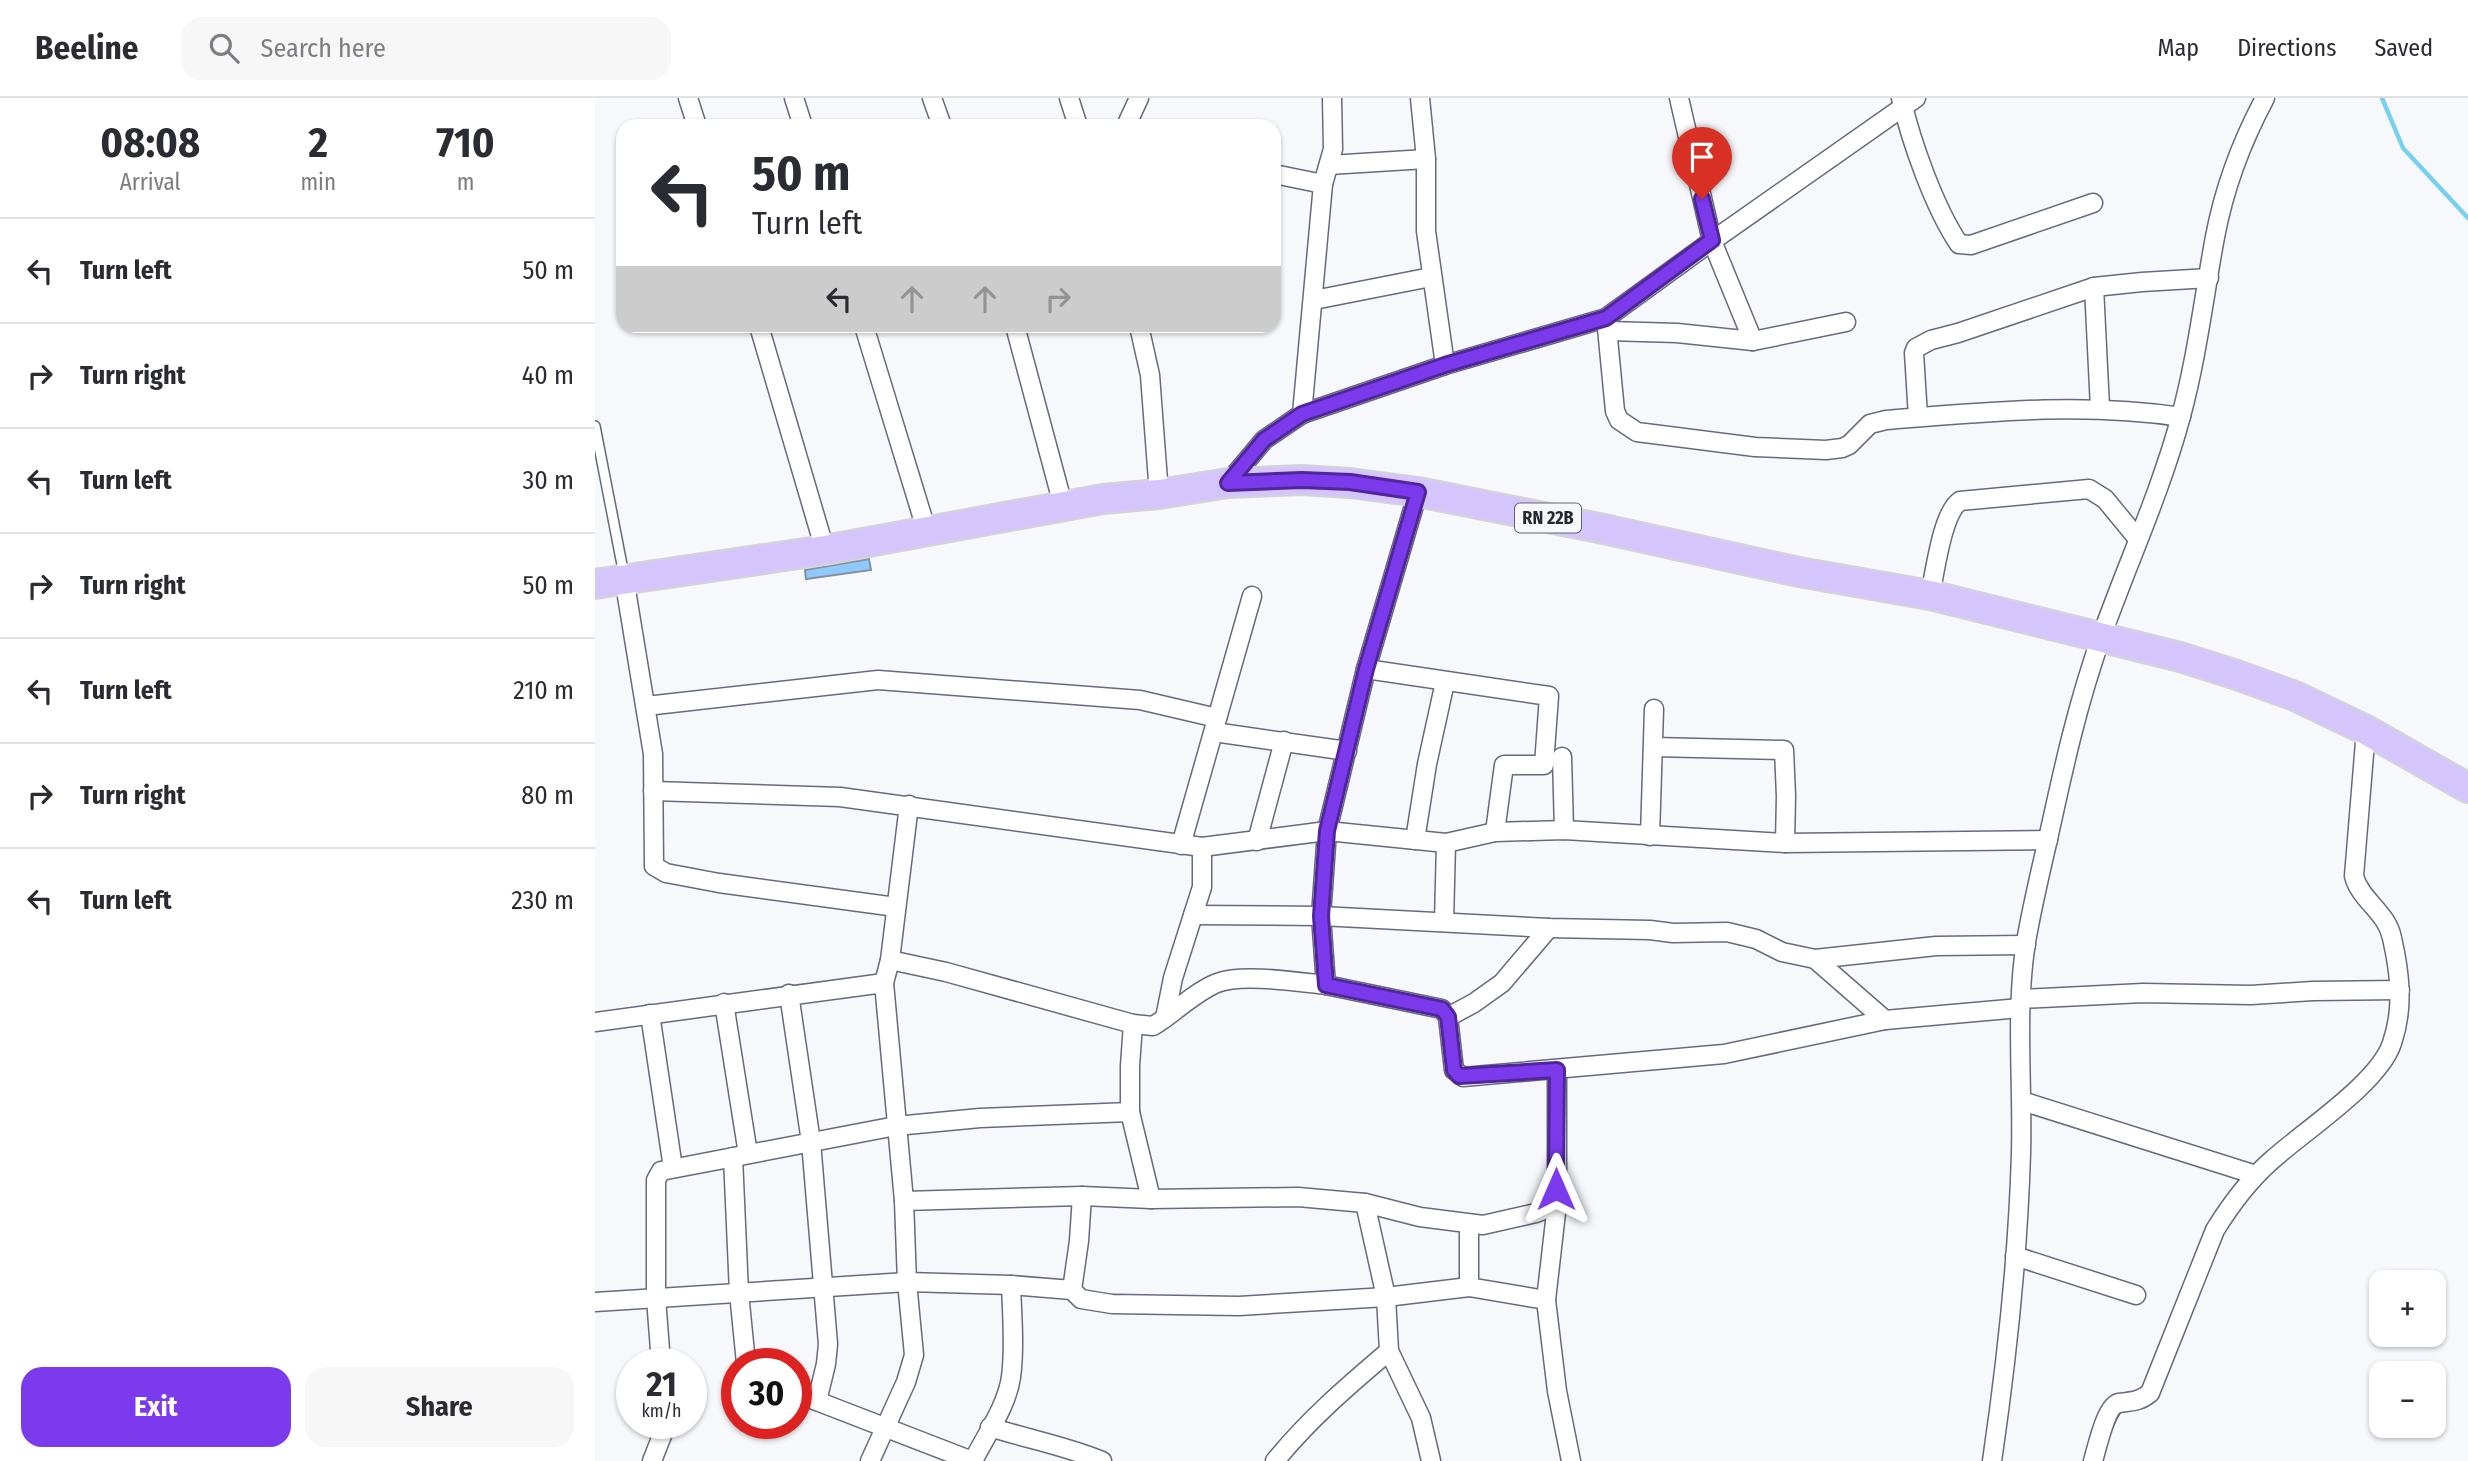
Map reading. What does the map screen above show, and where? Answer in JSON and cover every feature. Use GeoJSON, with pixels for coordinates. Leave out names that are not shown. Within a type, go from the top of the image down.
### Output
{"type":"FeatureCollection","features":[{"type":"Feature","properties":{"kind":"main road","name":"RN 22B"},"geometry":{"type":"LineString","coordinates":[[595,584],[825,550],[1063,505],[1228,483],[1302,480],[1350,482],[1418,492],[1612,530],[1799,572],[1930,595],[2101,637],[2237,675],[2295,696],[2366,730],[2468,788]]}},
{"type":"Feature","properties":{"kind":"street"},"geometry":{"type":"LineString","coordinates":[[688,98],[695,119]]}},
{"type":"Feature","properties":{"kind":"street"},"geometry":{"type":"LineString","coordinates":[[794,98],[801,119]]}},
{"type":"Feature","properties":{"kind":"street"},"geometry":{"type":"LineString","coordinates":[[932,98],[940,119]]}},
{"type":"Feature","properties":{"kind":"street"},"geometry":{"type":"LineString","coordinates":[[1069,98],[1076,119]]}},
{"type":"Feature","properties":{"kind":"street"},"geometry":{"type":"LineString","coordinates":[[1132,119],[1139,98]]}},
{"type":"Feature","properties":{"kind":"street"},"geometry":{"type":"LineString","coordinates":[[1302,414],[1324,184],[1333,149],[1332,98]]}},
{"type":"Feature","properties":{"kind":"street"},"geometry":{"type":"LineString","coordinates":[[1420,98],[1426,159],[1426,232],[1445,365]]}},
{"type":"Feature","properties":{"kind":"street"},"geometry":{"type":"LineString","coordinates":[[1679,98],[1712,240],[1753,341]]}},
{"type":"Feature","properties":{"kind":"street"},"geometry":{"type":"LineString","coordinates":[[1992,1461],[2007,1359],[2015,1256],[2022,1101],[2021,1004],[2026,945],[2076,719],[2101,637],[2165,468],[2181,417],[2215,235],[2233,169],[2265,98]]}},
{"type":"Feature","properties":{"kind":"street"},"geometry":{"type":"LineString","coordinates":[[1607,324],[1712,240],[1825,164],[1907,101],[1918,154],[1941,212],[1959,244],[1971,245],[2093,203]]}},
{"type":"Feature","properties":{"kind":"street"},"geometry":{"type":"LineString","coordinates":[[1329,165],[1426,159]]}},
{"type":"Feature","properties":{"kind":"street"},"geometry":{"type":"LineString","coordinates":[[1281,175],[1324,184]]}},
{"type":"Feature","properties":{"kind":"street"},"geometry":{"type":"LineString","coordinates":[[1314,300],[1431,277]]}},
{"type":"Feature","properties":{"kind":"street"},"geometry":{"type":"LineString","coordinates":[[1918,417],[1914,353],[1916,348],[1931,340],[2094,287],[2209,278]]}},
{"type":"Feature","properties":{"kind":"street"},"geometry":{"type":"LineString","coordinates":[[2094,287],[2099,408]]}},
{"type":"Feature","properties":{"kind":"street"},"geometry":{"type":"LineString","coordinates":[[1228,483],[1264,440],[1302,414],[1445,365],[1607,324],[1753,341],[1846,322]]}},
{"type":"Feature","properties":{"kind":"street"},"geometry":{"type":"LineString","coordinates":[[1607,324],[1615,411],[1619,420],[1637,432],[1755,447],[1826,450],[1842,448],[1870,424],[1878,421],[1918,417],[2099,408],[2139,410],[2181,417]]}},
{"type":"Feature","properties":{"kind":"street"},"geometry":{"type":"LineString","coordinates":[[761,333],[825,550]]}},
{"type":"Feature","properties":{"kind":"street"},"geometry":{"type":"LineString","coordinates":[[866,333],[927,532]]}},
{"type":"Feature","properties":{"kind":"street"},"geometry":{"type":"LineString","coordinates":[[1017,333],[1063,505]]}},
{"type":"Feature","properties":{"kind":"street"},"geometry":{"type":"LineString","coordinates":[[1141,333],[1150,375],[1159,494]]}},
{"type":"Feature","properties":{"kind":"street"},"geometry":{"type":"LineString","coordinates":[[1930,595],[1944,530],[1951,512],[1960,501],[2089,489],[2105,499],[2138,540]]}},
{"type":"Feature","properties":{"kind":"street"},"geometry":{"type":"LineString","coordinates":[[1326,985],[1321,916],[1327,831],[1366,669],[1418,492]]}},
{"type":"Feature","properties":{"kind":"street"},"geometry":{"type":"LineString","coordinates":[[624,578],[653,754],[653,860],[656,868],[666,873],[896,907]]}},
{"type":"Feature","properties":{"kind":"street"},"geometry":{"type":"LineString","coordinates":[[1181,845],[1252,596]]}},
{"type":"Feature","properties":{"kind":"street"},"geometry":{"type":"LineString","coordinates":[[1366,669],[1549,696],[1544,765],[1504,765],[1496,832]]}},
{"type":"Feature","properties":{"kind":"street"},"geometry":{"type":"LineString","coordinates":[[646,706],[878,680],[1140,700],[1215,725],[1283,741],[1347,751]]}},
{"type":"Feature","properties":{"kind":"street"},"geometry":{"type":"LineString","coordinates":[[1415,840],[1427,764],[1445,682]]}},
{"type":"Feature","properties":{"kind":"street"},"geometry":{"type":"LineString","coordinates":[[1650,836],[1654,709]]}},
{"type":"Feature","properties":{"kind":"street"},"geometry":{"type":"LineString","coordinates":[[2093,1461],[2109,1409],[2118,1403],[2141,1400],[2150,1393],[2215,1230],[2229,1207],[2256,1175],[2379,1069],[2392,1044],[2399,1013],[2400,990],[2392,934],[2385,920],[2357,886],[2354,876],[2366,730]]}},
{"type":"Feature","properties":{"kind":"street"},"geometry":{"type":"LineString","coordinates":[[1257,841],[1283,741]]}},
{"type":"Feature","properties":{"kind":"street"},"geometry":{"type":"LineString","coordinates":[[1654,747],[1784,750],[1787,796],[1785,843]]}},
{"type":"Feature","properties":{"kind":"street"},"geometry":{"type":"LineString","coordinates":[[1562,757],[1564,830]]}},
{"type":"Feature","properties":{"kind":"street"},"geometry":{"type":"LineString","coordinates":[[653,791],[840,797],[1202,847],[1327,831],[1446,843],[1496,832],[1564,830],[1785,843],[2048,840]]}},
{"type":"Feature","properties":{"kind":"street"},"geometry":{"type":"LineString","coordinates":[[870,1461],[906,1382],[914,1355],[907,1282],[904,1201],[884,983],[890,960],[909,805]]}},
{"type":"Feature","properties":{"kind":"street"},"geometry":{"type":"LineString","coordinates":[[1444,922],[1446,843]]}},
{"type":"Feature","properties":{"kind":"street"},"geometry":{"type":"LineString","coordinates":[[1165,1018],[1173,978],[1202,887],[1202,847]]}},
{"type":"Feature","properties":{"kind":"street"},"geometry":{"type":"LineString","coordinates":[[1193,915],[1321,916],[1673,933],[1727,932],[1756,939],[1782,952],[1815,959],[1936,946],[2026,945]]}},
{"type":"Feature","properties":{"kind":"street"},"geometry":{"type":"LineString","coordinates":[[1448,1017],[1502,983],[1549,928]]}},
{"type":"Feature","properties":{"kind":"street"},"geometry":{"type":"LineString","coordinates":[[1815,959],[1885,1020]]}},
{"type":"Feature","properties":{"kind":"street"},"geometry":{"type":"LineString","coordinates":[[890,960],[946,972],[1133,1024],[1153,1026],[1204,990],[1232,979],[1326,985],[1439,1007],[1448,1017],[1454,1070],[1459,1076],[1557,1070],[1724,1054],[1885,1020],[2021,1004],[2143,993],[2251,995],[2400,990]]}},
{"type":"Feature","properties":{"kind":"street"},"geometry":{"type":"LineString","coordinates":[[595,1021],[884,983]]}},
{"type":"Feature","properties":{"kind":"street"},"geometry":{"type":"LineString","coordinates":[[789,994],[811,1142],[828,1344],[817,1401]]}},
{"type":"Feature","properties":{"kind":"street"},"geometry":{"type":"LineString","coordinates":[[724,1003],[741,1156],[739,1293],[744,1348]]}},
{"type":"Feature","properties":{"kind":"street"},"geometry":{"type":"LineString","coordinates":[[650,1014],[673,1168]]}},
{"type":"Feature","properties":{"kind":"street"},"geometry":{"type":"LineString","coordinates":[[1133,1024],[1131,1112],[1151,1199]]}},
{"type":"Feature","properties":{"kind":"street"},"geometry":{"type":"LineString","coordinates":[[1557,1070],[1556,1204],[1546,1300],[1557,1391],[1571,1461]]}},
{"type":"Feature","properties":{"kind":"street"},"geometry":{"type":"LineString","coordinates":[[2022,1101],[2256,1175]]}},
{"type":"Feature","properties":{"kind":"street"},"geometry":{"type":"LineString","coordinates":[[659,1348],[656,1298],[656,1180],[661,1171],[896,1126],[992,1117],[1131,1112]]}},
{"type":"Feature","properties":{"kind":"street"},"geometry":{"type":"LineString","coordinates":[[904,1201],[1082,1196],[1151,1199],[1297,1197],[1365,1203],[1420,1217],[1469,1225],[1483,1225],[1536,1213],[1556,1204]]}},
{"type":"Feature","properties":{"kind":"street"},"geometry":{"type":"LineString","coordinates":[[1072,1290],[1082,1196]]}},
{"type":"Feature","properties":{"kind":"street"},"geometry":{"type":"LineString","coordinates":[[1365,1203],[1386,1297],[1389,1352],[1421,1419],[1431,1461]]}},
{"type":"Feature","properties":{"kind":"street"},"geometry":{"type":"LineString","coordinates":[[1469,1225],[1469,1287]]}},
{"type":"Feature","properties":{"kind":"street"},"geometry":{"type":"LineString","coordinates":[[2015,1256],[2136,1294]]}},
{"type":"Feature","properties":{"kind":"street"},"geometry":{"type":"LineString","coordinates":[[595,1302],[907,1282],[1072,1290],[1081,1299],[1125,1304],[1239,1306],[1386,1297],[1469,1287],[1546,1300]]}},
{"type":"Feature","properties":{"kind":"street"},"geometry":{"type":"LineString","coordinates":[[812,1399],[973,1461],[1002,1404],[1011,1379],[1011,1285]]}},
{"type":"Feature","properties":{"kind":"street"},"geometry":{"type":"LineString","coordinates":[[1275,1461],[1296,1434],[1389,1352]]}},
{"type":"Feature","properties":{"kind":"street"},"geometry":{"type":"LineString","coordinates":[[990,1427],[1102,1461]]}},
{"type":"Feature","properties":{"kind":"street"},"geometry":{"type":"LineString","coordinates":[[652,1461],[661,1439]]}},
{"type":"Feature","properties":{"kind":"lane"},"geometry":{"type":"LineString","coordinates":[[595,426],[624,578]]}},
{"type":"Feature","properties":{"kind":"building"},"geometry":{"type":"Polygon","coordinates":[[[869,559],[871,570],[806,579],[805,570],[869,559]]]}},
{"type":"Feature","properties":{"kind":"waterway"},"geometry":{"type":"LineString","coordinates":[[2382,98],[2403,148],[2468,218]]}},
{"type":"Feature","properties":{"kind":"route"},"geometry":{"type":"LineString","coordinates":[[1556,1189],[1557,1070],[1459,1076],[1454,1070],[1448,1017],[1442,1009],[1419,1002],[1368,995],[1326,985],[1321,916],[1327,831],[1366,669],[1418,492],[1350,482],[1302,480],[1228,483],[1264,440],[1302,414],[1445,365],[1606,318],[1712,240],[1702,199]]}}]}
